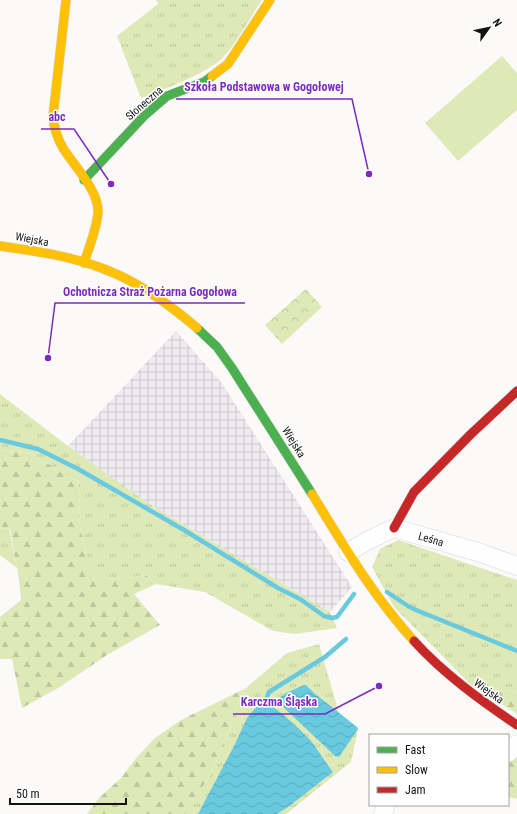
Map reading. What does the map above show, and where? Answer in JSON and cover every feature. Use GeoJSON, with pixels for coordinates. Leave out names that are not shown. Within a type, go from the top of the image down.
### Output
{"type":"FeatureCollection","features":[{"type":"Feature","properties":{"kind":"street"},"geometry":{"type":"LineString","coordinates":[[66,0],[53,109],[57,134],[63,148],[84,180],[96,202],[98,214],[84,263]]}},
{"type":"Feature","properties":{"kind":"street","name":"Słoneczna"},"geometry":{"type":"LineString","coordinates":[[84,180],[145,115],[167,96],[204,82],[228,64],[270,0]]}},
{"type":"Feature","properties":{"kind":"street","name":"Wiejska"},"geometry":{"type":"LineString","coordinates":[[0,246],[84,263],[116,274],[154,296],[184,317],[216,347],[250,395],[348,552],[387,611],[427,655],[464,688],[517,725]]}},
{"type":"Feature","properties":{"kind":"street"},"geometry":{"type":"LineString","coordinates":[[348,552],[394,528],[414,492],[471,434],[517,391]]}},
{"type":"Feature","properties":{"kind":"street","name":"Leśna"},"geometry":{"type":"LineString","coordinates":[[394,528],[481,553],[517,566]]}},
{"type":"Feature","properties":{"kind":"street"},"geometry":{"type":"LineString","coordinates":[[509,752],[517,744]]}},
{"type":"Feature","properties":{"kind":"shaded area"},"geometry":{"type":"Polygon","coordinates":[[[176,331],[221,382],[352,587],[330,612],[148,503],[68,446],[176,331]]]}},
{"type":"Feature","properties":{"kind":"green space"},"geometry":{"type":"Polygon","coordinates":[[[156,0],[262,0],[236,41],[219,61],[199,74],[141,98],[117,36],[158,4],[156,0]]]}},
{"type":"Feature","properties":{"kind":"green space"},"geometry":{"type":"Polygon","coordinates":[[[502,56],[517,73],[517,110],[458,161],[425,123],[502,56]]]}},
{"type":"Feature","properties":{"kind":"green space"},"geometry":{"type":"Polygon","coordinates":[[[306,289],[322,307],[282,344],[265,325],[306,289]]]}},
{"type":"Feature","properties":{"kind":"green space"},"geometry":{"type":"Polygon","coordinates":[[[0,394],[68,446],[148,503],[330,612],[337,628],[295,634],[273,631],[205,592],[156,584],[146,575],[123,578],[100,577],[88,563],[80,527],[79,482],[31,454],[0,450],[0,394]]]}},
{"type":"Feature","properties":{"kind":"green space"},"geometry":{"type":"Polygon","coordinates":[[[0,450],[31,454],[79,482],[80,527],[88,563],[100,577],[123,578],[146,575],[156,584],[134,594],[160,625],[107,655],[60,687],[22,708],[12,659],[0,659],[0,617],[21,600],[19,579],[10,529],[0,528],[0,450]]]}},
{"type":"Feature","properties":{"kind":"green space"},"geometry":{"type":"Polygon","coordinates":[[[0,528],[9,529],[17,568],[0,555],[0,528]]]}},
{"type":"Feature","properties":{"kind":"green space"},"geometry":{"type":"Polygon","coordinates":[[[398,540],[517,580],[517,692],[471,685],[394,607],[372,567],[380,549],[398,540]]]}},
{"type":"Feature","properties":{"kind":"green space"},"geometry":{"type":"Polygon","coordinates":[[[319,644],[339,713],[358,729],[351,762],[286,814],[181,814],[207,781],[232,725],[237,704],[246,688],[287,653],[319,644]]]}},
{"type":"Feature","properties":{"kind":"green space"},"geometry":{"type":"Polygon","coordinates":[[[471,685],[517,692],[517,714],[471,685]]]}},
{"type":"Feature","properties":{"kind":"green space"},"geometry":{"type":"Polygon","coordinates":[[[246,688],[237,704],[232,725],[207,781],[181,814],[87,814],[99,798],[121,778],[137,757],[155,738],[181,720],[246,688]]]}},
{"type":"Feature","properties":{"kind":"green space"},"geometry":{"type":"Polygon","coordinates":[[[517,754],[517,799],[509,797],[509,758],[517,754]]]}},
{"type":"Feature","properties":{"kind":"water"},"geometry":{"type":"Polygon","coordinates":[[[306,685],[358,729],[339,757],[335,756],[280,704],[278,699],[286,693],[306,685]]]}},
{"type":"Feature","properties":{"kind":"water"},"geometry":{"type":"Polygon","coordinates":[[[263,702],[274,707],[311,741],[333,772],[277,814],[198,814],[247,718],[258,705],[263,702]]]}},
{"type":"Feature","properties":{"kind":"waterway"},"geometry":{"type":"LineString","coordinates":[[0,440],[38,449],[78,469],[184,530],[278,588],[300,599],[324,616],[332,618],[337,617],[354,594]]}},
{"type":"Feature","properties":{"kind":"waterway"},"geometry":{"type":"LineString","coordinates":[[387,592],[416,610],[517,651]]}},
{"type":"Feature","properties":{"kind":"waterway"},"geometry":{"type":"LineString","coordinates":[[265,702],[269,692],[325,657],[346,639]]}},
{"type":"Feature","properties":{"kind":"traffic: fast"},"geometry":{"type":"LineString","coordinates":[[84,180],[145,115],[167,96],[204,82],[212,76]]}},
{"type":"Feature","properties":{"kind":"traffic: fast"},"geometry":{"type":"LineString","coordinates":[[197,328],[217,347],[232,368],[312,494]]}},
{"type":"Feature","properties":{"kind":"traffic: slow"},"geometry":{"type":"LineString","coordinates":[[66,0],[53,116],[56,132],[61,144],[90,187],[97,204],[98,212],[96,225],[84,263]]}},
{"type":"Feature","properties":{"kind":"traffic: slow"},"geometry":{"type":"LineString","coordinates":[[212,76],[228,64],[270,0]]}},
{"type":"Feature","properties":{"kind":"traffic: slow"},"geometry":{"type":"LineString","coordinates":[[0,246],[66,257],[91,264],[117,274],[153,294],[176,310],[197,328]]}},
{"type":"Feature","properties":{"kind":"traffic: slow"},"geometry":{"type":"LineString","coordinates":[[312,494],[372,588],[414,641]]}},
{"type":"Feature","properties":{"kind":"traffic: jam"},"geometry":{"type":"LineString","coordinates":[[394,528],[414,492],[471,434],[517,391]]}},
{"type":"Feature","properties":{"kind":"traffic: jam"},"geometry":{"type":"LineString","coordinates":[[414,641],[438,665],[463,686],[517,725]]}},
{"type":"Feature","properties":{"kind":"place","name":"Szkoła Podstawowa w Gogołowej"},"geometry":{"type":"Point","coordinates":[369,174]}},
{"type":"Feature","properties":{"kind":"place","name":"abc"},"geometry":{"type":"Point","coordinates":[111,184]}},
{"type":"Feature","properties":{"kind":"place","name":"Ochotnicza Straż Pożarna Gogołowa"},"geometry":{"type":"Point","coordinates":[48,358]}},
{"type":"Feature","properties":{"kind":"place","name":"Karczma Śląska"},"geometry":{"type":"Point","coordinates":[379,686]}}]}
